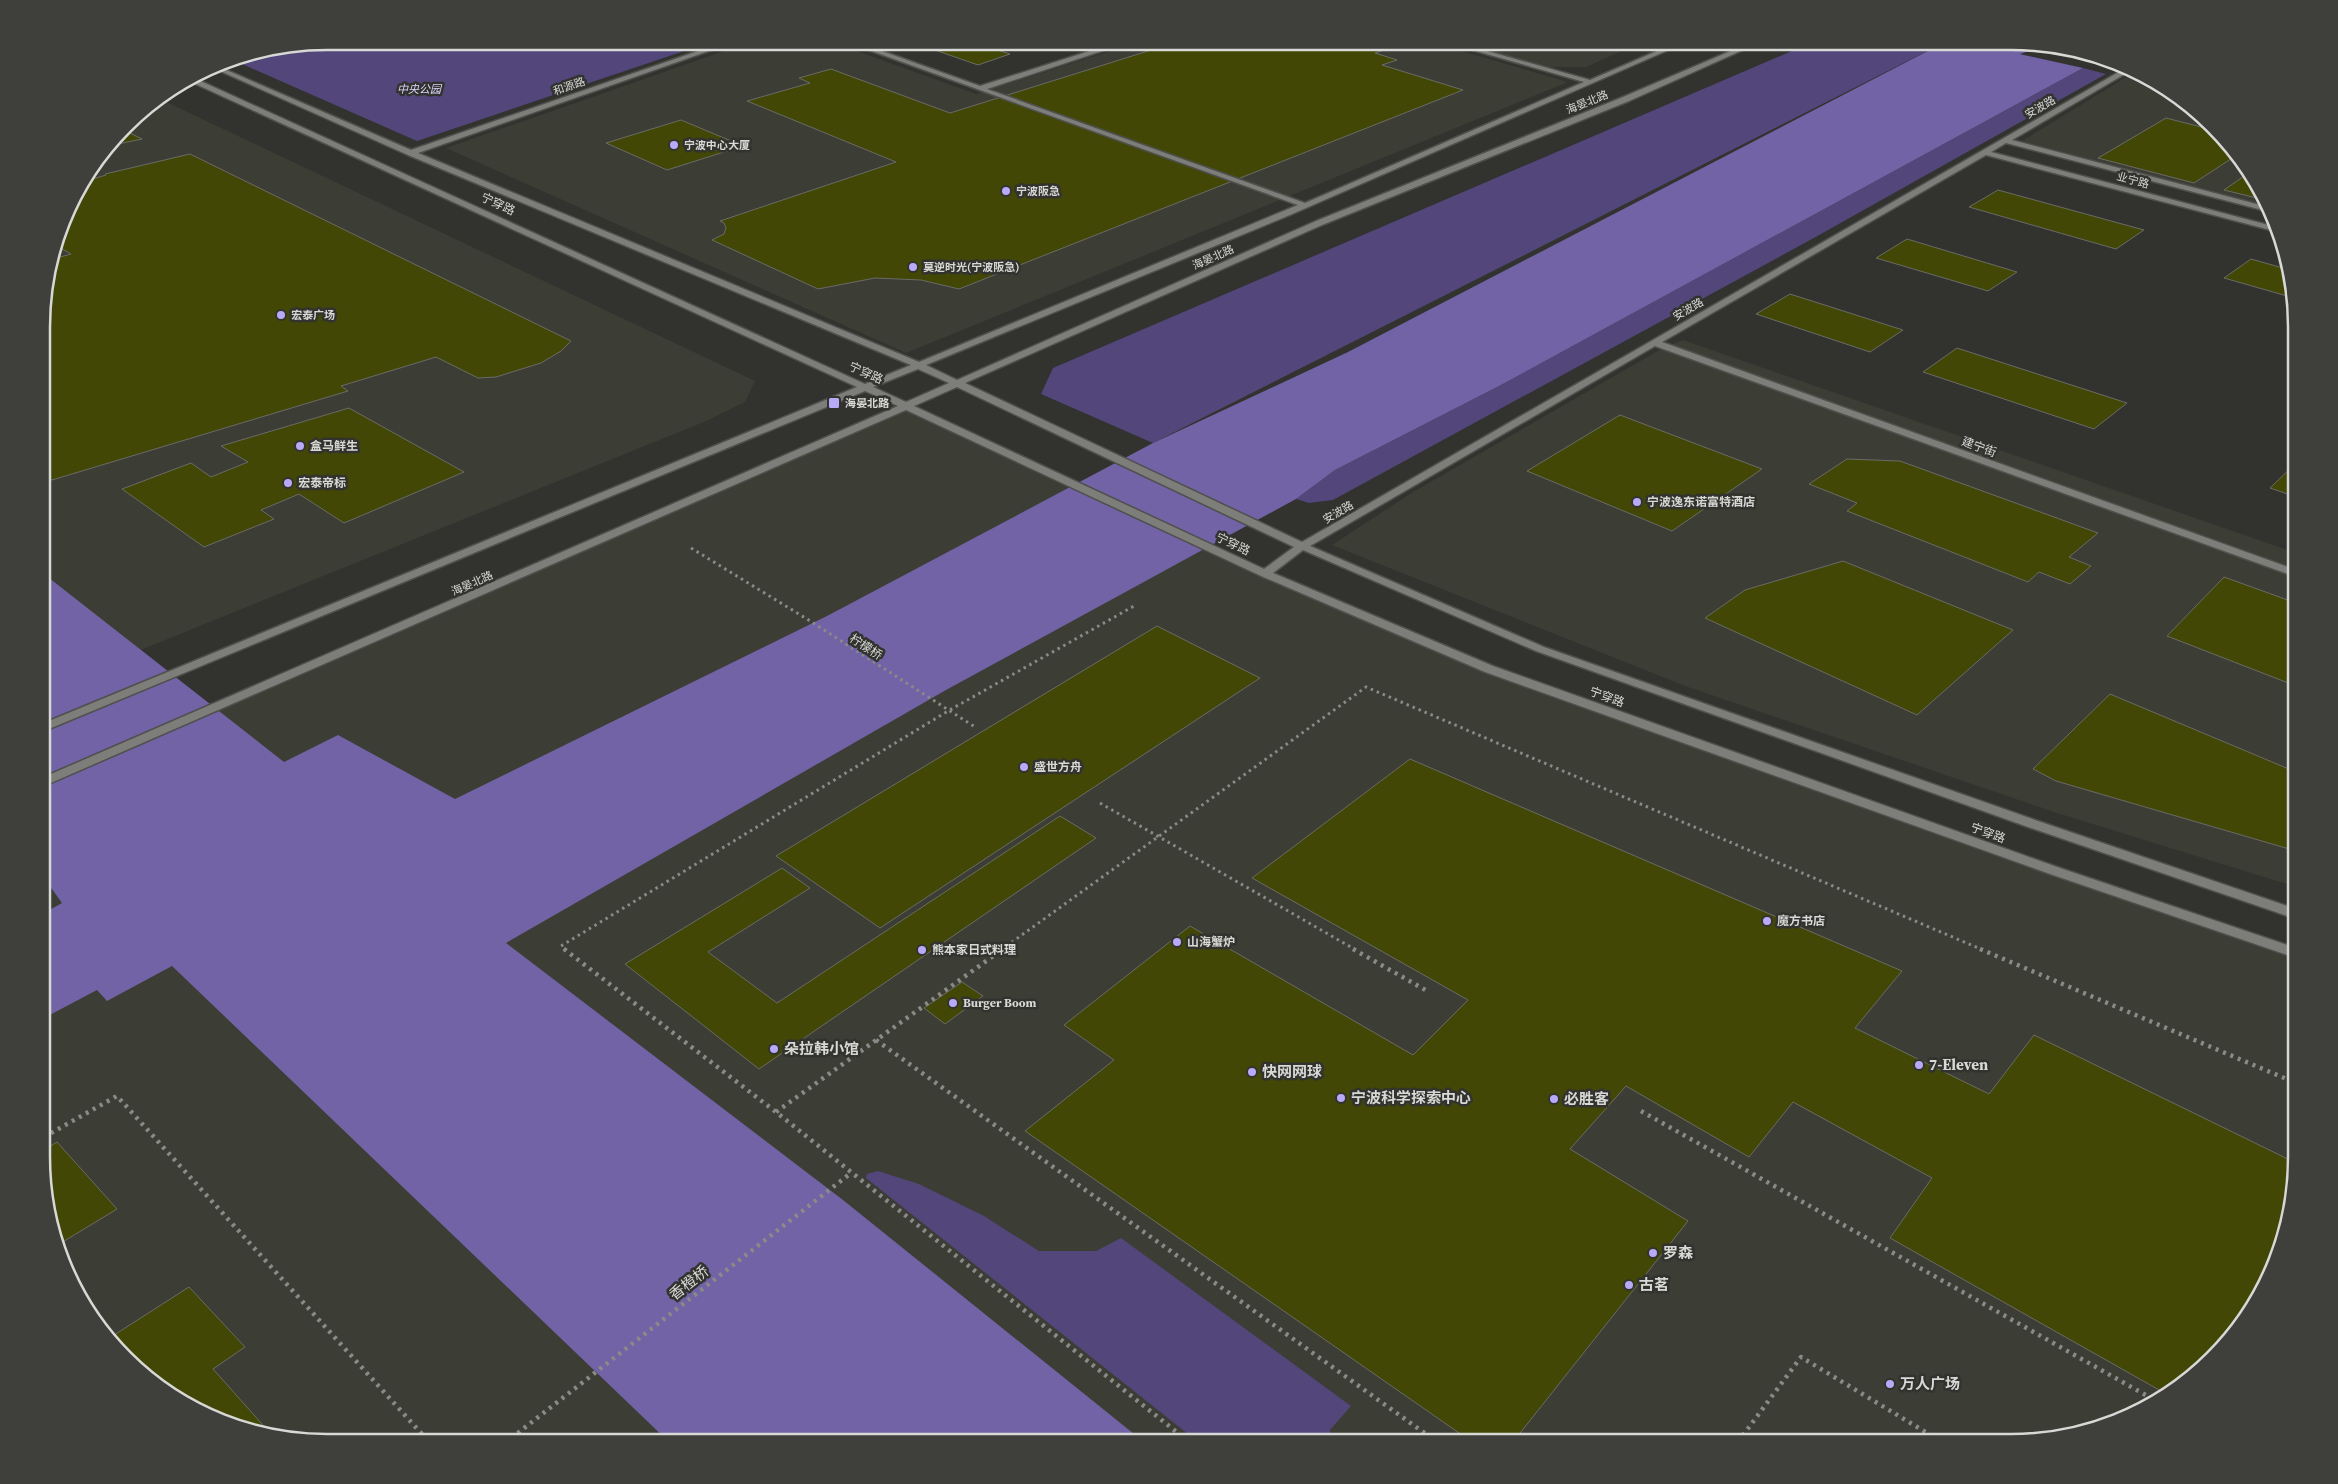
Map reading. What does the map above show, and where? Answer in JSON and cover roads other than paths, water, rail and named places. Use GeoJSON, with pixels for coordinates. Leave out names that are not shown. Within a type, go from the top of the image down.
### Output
{"type":"FeatureCollection","features":[{"type":"Feature","properties":{"kind":"main road","name":"和源路"},"geometry":{"type":"LineString","coordinates":[[411,153],[708,50]]}},
{"type":"Feature","properties":{"kind":"main road"},"geometry":{"type":"LineString","coordinates":[[873,50],[1304,205]]}},
{"type":"Feature","properties":{"kind":"main road"},"geometry":{"type":"LineString","coordinates":[[982,88],[1101,50]]}},
{"type":"Feature","properties":{"kind":"main road"},"geometry":{"type":"LineString","coordinates":[[1476,50],[1591,82]]}},
{"type":"Feature","properties":{"kind":"main road","name":"海晏北路"},"geometry":{"type":"LineString","coordinates":[[50,725],[1304,205],[1665,50]]}},
{"type":"Feature","properties":{"kind":"main road","name":"海晏北路"},"geometry":{"type":"LineString","coordinates":[[50,779],[906,406],[1319,222],[1626,99],[1739,50]]}},
{"type":"Feature","properties":{"kind":"main road","name":"宁穿路"},"geometry":{"type":"LineString","coordinates":[[222,71],[411,153],[918,366],[1302,546],[1540,649],[2024,821],[2288,911]]}},
{"type":"Feature","properties":{"kind":"main road","name":"安波路"},"geometry":{"type":"LineString","coordinates":[[1265,574],[1302,546],[2122,73]]}},
{"type":"Feature","properties":{"kind":"main road","name":"宁穿路"},"geometry":{"type":"LineString","coordinates":[[198,82],[865,387],[1265,574],[1489,669],[2045,868],[2288,950]]}},
{"type":"Feature","properties":{"kind":"main road","name":"业宁路"},"geometry":{"type":"LineString","coordinates":[[2004,140],[2261,208]]}},
{"type":"Feature","properties":{"kind":"main road","name":"业宁路"},"geometry":{"type":"LineString","coordinates":[[1984,152],[2269,228]]}},
{"type":"Feature","properties":{"kind":"main road","name":"建宁街"},"geometry":{"type":"LineString","coordinates":[[1653,342],[2288,571]]}},
{"type":"Feature","properties":{"kind":"waterway"},"geometry":{"type":"LineString","coordinates":[[1965,74],[1987,61],[2013,50]]}},
{"type":"Feature","properties":{"kind":"place","name":"宁波中心大厦"},"geometry":{"type":"Point","coordinates":[674,145]}},
{"type":"Feature","properties":{"kind":"place","name":"宁波阪急"},"geometry":{"type":"Point","coordinates":[1006,191]}},
{"type":"Feature","properties":{"kind":"place","name":"莫逆时光(宁波阪急)"},"geometry":{"type":"Point","coordinates":[913,267]}},
{"type":"Feature","properties":{"kind":"place","name":"宏泰广场"},"geometry":{"type":"Point","coordinates":[281,315]}},
{"type":"Feature","properties":{"kind":"place","name":"海晏北路"},"geometry":{"type":"Point","coordinates":[834,403]}},
{"type":"Feature","properties":{"kind":"place","name":"盒马鲜生"},"geometry":{"type":"Point","coordinates":[300,446]}},
{"type":"Feature","properties":{"kind":"place","name":"宏泰帝标"},"geometry":{"type":"Point","coordinates":[288,483]}},
{"type":"Feature","properties":{"kind":"place","name":"宁波逸东诺富特酒店"},"geometry":{"type":"Point","coordinates":[1637,502]}},
{"type":"Feature","properties":{"kind":"place","name":"盛世方舟"},"geometry":{"type":"Point","coordinates":[1024,767]}},
{"type":"Feature","properties":{"kind":"place","name":"魔方书店"},"geometry":{"type":"Point","coordinates":[1767,921]}},
{"type":"Feature","properties":{"kind":"place","name":"山海蟹炉"},"geometry":{"type":"Point","coordinates":[1177,942]}},
{"type":"Feature","properties":{"kind":"place","name":"熊本家日式料理"},"geometry":{"type":"Point","coordinates":[922,950]}},
{"type":"Feature","properties":{"kind":"place","name":"Burger Boom"},"geometry":{"type":"Point","coordinates":[953,1003]}},
{"type":"Feature","properties":{"kind":"place","name":"朵拉韩小馆"},"geometry":{"type":"Point","coordinates":[774,1049]}},
{"type":"Feature","properties":{"kind":"place","name":"7-Eleven"},"geometry":{"type":"Point","coordinates":[1919,1065]}},
{"type":"Feature","properties":{"kind":"place","name":"快网网球"},"geometry":{"type":"Point","coordinates":[1252,1072]}},
{"type":"Feature","properties":{"kind":"place","name":"宁波科学探索中心"},"geometry":{"type":"Point","coordinates":[1341,1098]}},
{"type":"Feature","properties":{"kind":"place","name":"必胜客"},"geometry":{"type":"Point","coordinates":[1554,1099]}},
{"type":"Feature","properties":{"kind":"place","name":"罗森"},"geometry":{"type":"Point","coordinates":[1653,1253]}},
{"type":"Feature","properties":{"kind":"place","name":"古茗"},"geometry":{"type":"Point","coordinates":[1629,1285]}},
{"type":"Feature","properties":{"kind":"place","name":"万人广场"},"geometry":{"type":"Point","coordinates":[1890,1384]}},
{"type":"Feature","properties":{"kind":"park label","name":"中央公园"},"geometry":{"type":"Point","coordinates":[419,89]}}]}
